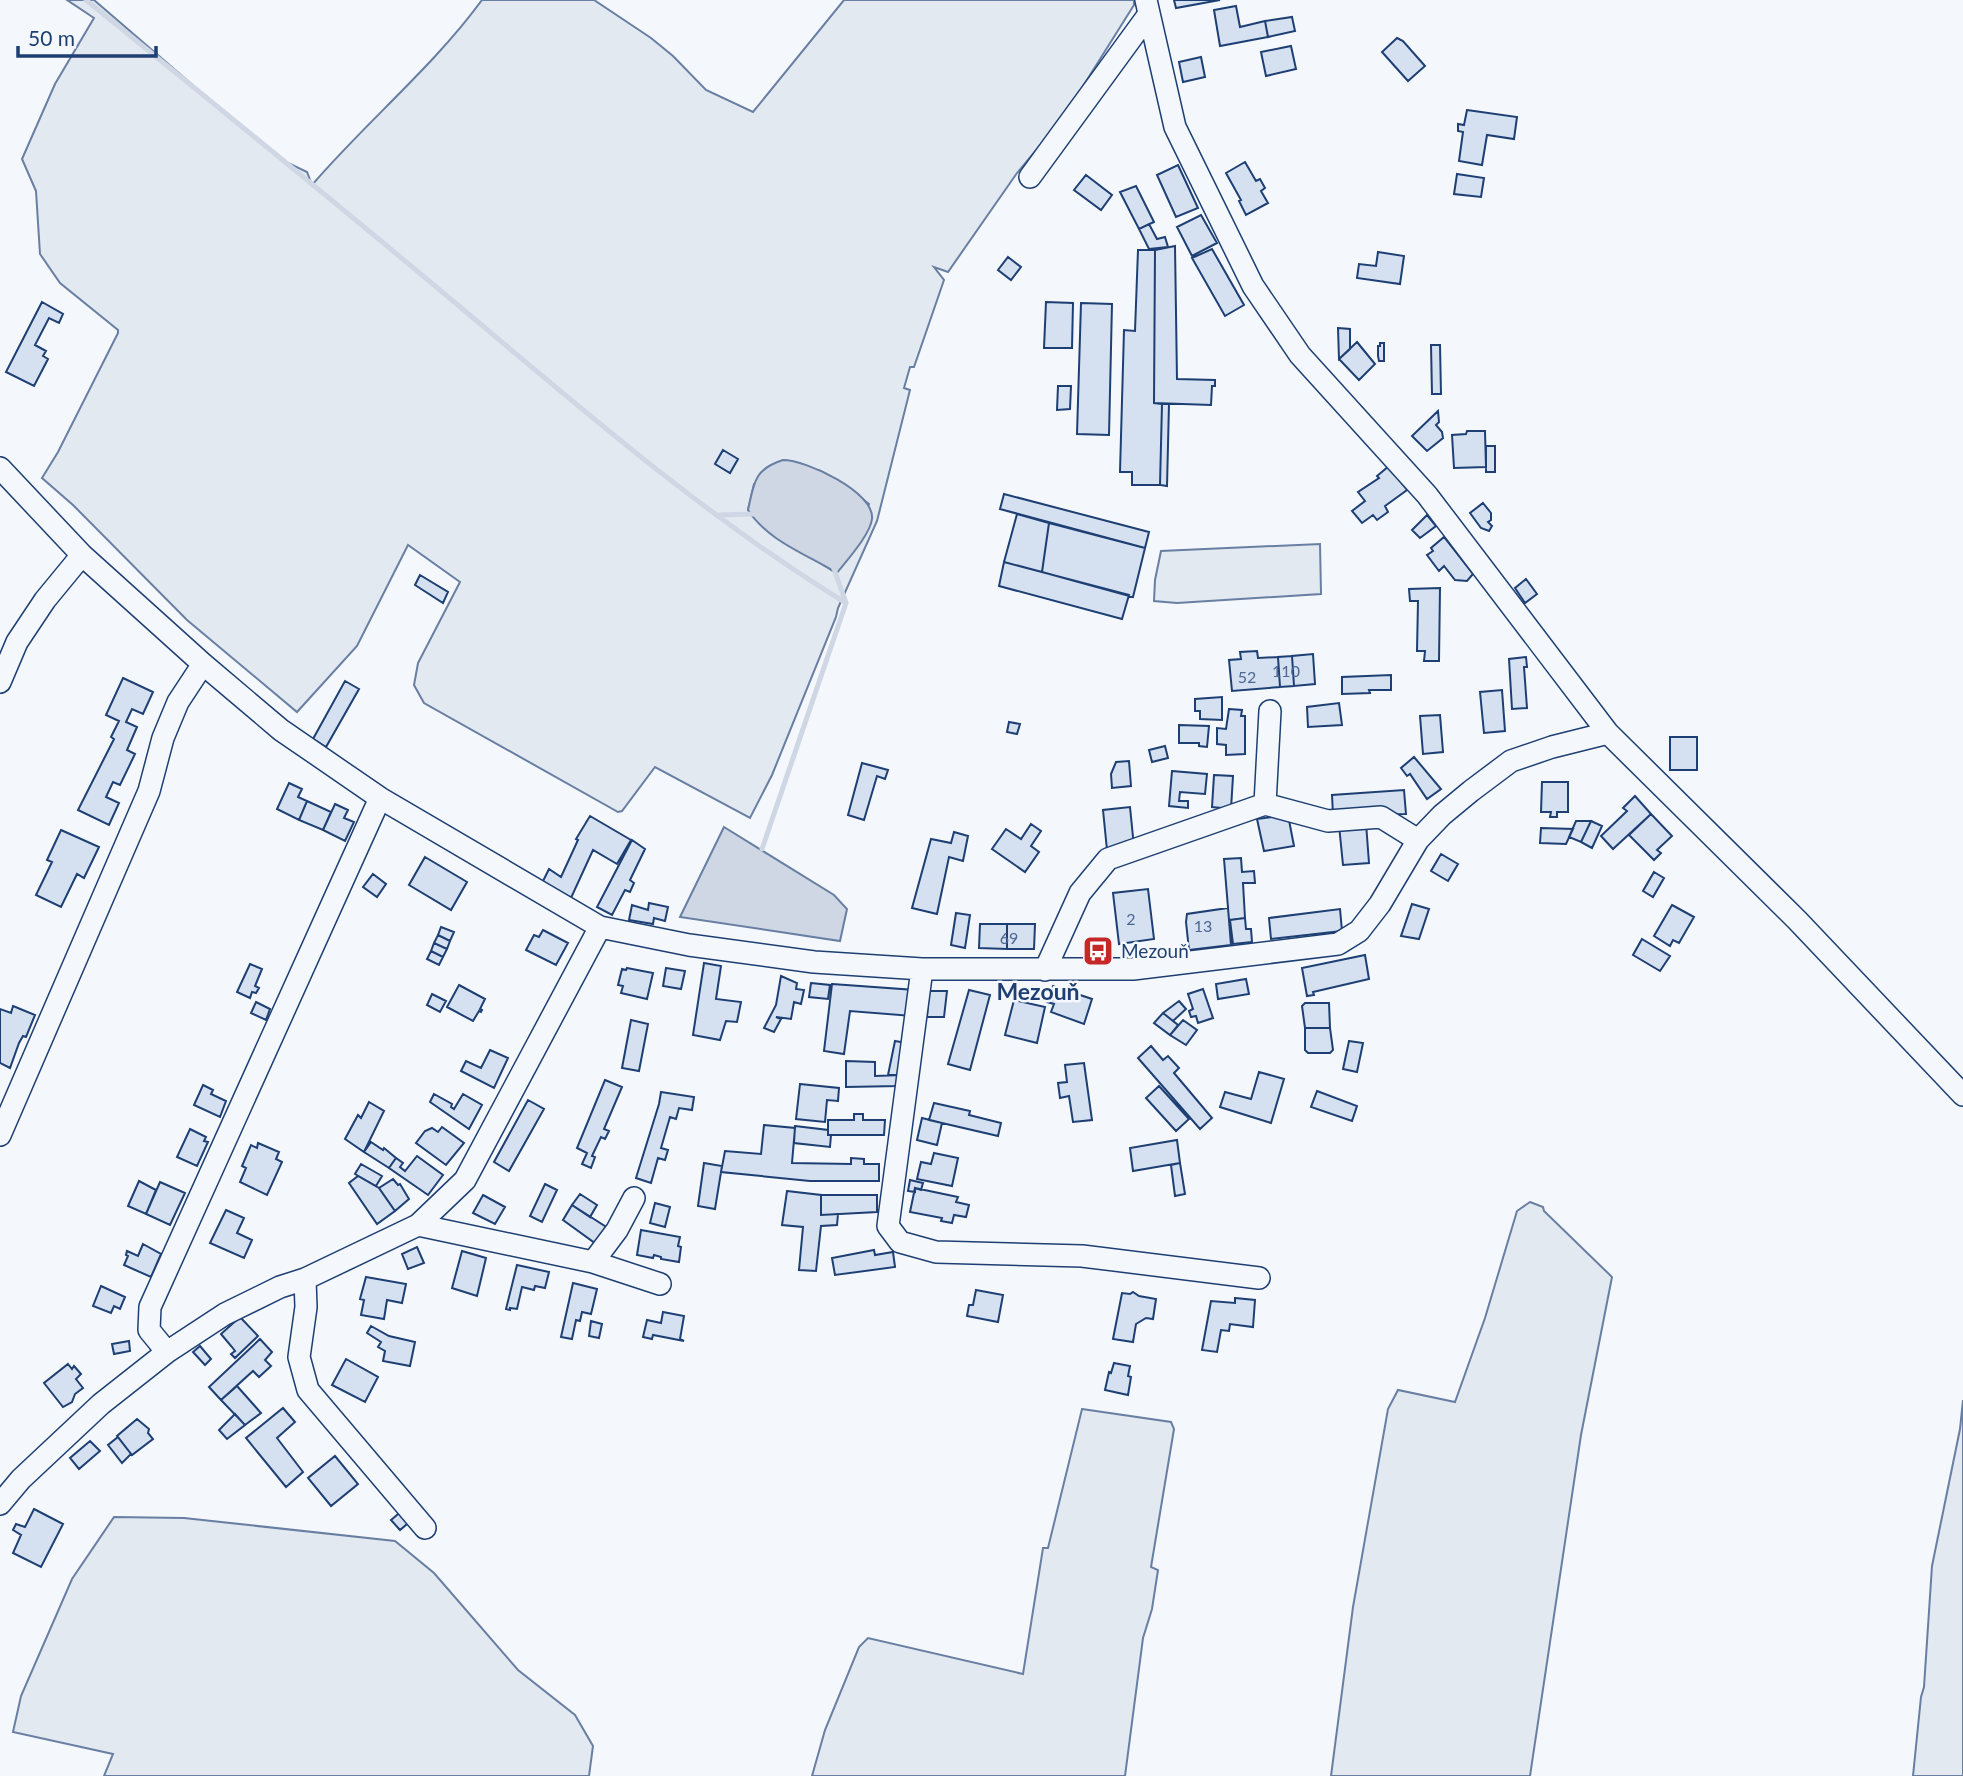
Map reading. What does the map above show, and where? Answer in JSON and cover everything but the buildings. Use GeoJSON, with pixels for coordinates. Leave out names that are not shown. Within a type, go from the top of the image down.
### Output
{"type":"FeatureCollection","features":[{"type":"Feature","properties":{"kind":"street"},"geometry":{"type":"LineString","coordinates":[[1030,177],[1147,7]]}},
{"type":"Feature","properties":{"kind":"street"},"geometry":{"type":"LineString","coordinates":[[1147,7],[1175,127],[1253,286],[1300,355],[1427,495],[1608,733],[1797,920],[1963,1095]]}},
{"type":"Feature","properties":{"kind":"street"},"geometry":{"type":"LineString","coordinates":[[0,468],[82,555],[281,730],[380,798],[600,927],[689,945],[802,960],[922,970],[1045,970],[1133,969],[1338,944],[1359,931],[1380,904],[1418,840],[1442,815],[1511,761],[1608,733]]}},
{"type":"Feature","properties":{"kind":"street"},"geometry":{"type":"LineString","coordinates":[[0,682],[17,642],[82,555]]}},
{"type":"Feature","properties":{"kind":"street"},"geometry":{"type":"LineString","coordinates":[[0,1135],[149,791],[163,738],[178,702],[203,664]]}},
{"type":"Feature","properties":{"kind":"street"},"geometry":{"type":"LineString","coordinates":[[1265,804],[1270,710]]}},
{"type":"Feature","properties":{"kind":"street"},"geometry":{"type":"LineString","coordinates":[[167,1352],[149,1330],[150,1307],[380,798]]}},
{"type":"Feature","properties":{"kind":"street"},"geometry":{"type":"LineString","coordinates":[[1045,970],[1080,893],[1108,859],[1265,804],[1328,821],[1381,817],[1418,840]]}},
{"type":"Feature","properties":{"kind":"street"},"geometry":{"type":"LineString","coordinates":[[0,1504],[21,1479],[101,1404],[167,1352],[225,1314],[418,1225],[465,1180],[600,927]]}},
{"type":"Feature","properties":{"kind":"street"},"geometry":{"type":"LineString","coordinates":[[922,970],[888,1226],[900,1242],[936,1252],[1082,1256],[1259,1278]]}},
{"type":"Feature","properties":{"kind":"street"},"geometry":{"type":"LineString","coordinates":[[593,1262],[617,1230],[634,1198]]}},
{"type":"Feature","properties":{"kind":"street"},"geometry":{"type":"LineString","coordinates":[[418,1225],[593,1262],[660,1284]]}},
{"type":"Feature","properties":{"kind":"street"},"geometry":{"type":"LineString","coordinates":[[305,1279],[306,1307],[299,1357],[308,1390],[425,1528]]}},
{"type":"Feature","properties":{"kind":"shaded area"},"geometry":{"type":"Polygon","coordinates":[[[67,0],[94,0],[224,112],[288,163],[307,172],[312,185],[421,71],[482,0],[594,0],[651,38],[706,90],[753,112],[844,0],[1134,0],[1134,5],[1063,118],[1017,173],[948,272],[934,267],[944,280],[904,388],[910,390],[877,521],[838,608],[772,775],[750,818],[655,767],[622,811],[618,812],[424,703],[414,685],[418,663],[460,582],[408,545],[357,646],[297,712],[187,620],[73,505],[42,478],[58,452],[118,333],[118,330],[60,283],[40,254],[36,191],[22,159],[55,84],[94,18],[67,0]],[[819,470],[754,484],[748,510],[836,573],[869,504],[819,470]]]}},
{"type":"Feature","properties":{"kind":"shaded area"},"geometry":{"type":"Polygon","coordinates":[[[783,460],[807,465],[837,479],[863,498],[870,509],[872,519],[867,532],[837,573],[777,539],[756,521],[748,510],[757,478],[766,468],[783,460]]]}},
{"type":"Feature","properties":{"kind":"shaded area"},"geometry":{"type":"Polygon","coordinates":[[[1320,544],[1321,594],[1177,603],[1154,601],[1161,551],[1320,544]]]}},
{"type":"Feature","properties":{"kind":"shaded area"},"geometry":{"type":"Polygon","coordinates":[[[724,827],[834,895],[847,909],[840,941],[680,917],[724,827]]]}},
{"type":"Feature","properties":{"kind":"shaded area"},"geometry":{"type":"Polygon","coordinates":[[[1530,1202],[1543,1207],[1612,1277],[1581,1435],[1530,1776],[1331,1776],[1353,1607],[1388,1409],[1398,1390],[1455,1402],[1485,1318],[1517,1211],[1530,1202]]]}},
{"type":"Feature","properties":{"kind":"shaded area"},"geometry":{"type":"Polygon","coordinates":[[[1963,1400],[1963,1776],[1913,1776],[1924,1687],[1932,1566],[1960,1429],[1963,1400]]]}},
{"type":"Feature","properties":{"kind":"shaded area"},"geometry":{"type":"Polygon","coordinates":[[[1082,1409],[1171,1422],[1174,1429],[1151,1567],[1158,1570],[1152,1609],[1143,1638],[1125,1776],[812,1776],[825,1730],[859,1647],[868,1638],[1023,1674],[1043,1548],[1048,1548],[1082,1409]]]}},
{"type":"Feature","properties":{"kind":"shaded area"},"geometry":{"type":"Polygon","coordinates":[[[114,1517],[184,1518],[395,1541],[434,1573],[518,1670],[575,1715],[593,1746],[589,1776],[104,1776],[113,1754],[13,1732],[21,1696],[72,1579],[114,1517]]]}},
{"type":"Feature","properties":{"kind":"waterway"},"geometry":{"type":"LineString","coordinates":[[86,0],[647,462],[744,535],[846,603],[762,849]]}},
{"type":"Feature","properties":{"kind":"waterway"},"geometry":{"type":"LineString","coordinates":[[719,515],[755,514]]}},
{"type":"Feature","properties":{"kind":"waterway"},"geometry":{"type":"LineString","coordinates":[[833,566],[846,603]]}},
{"type":"Feature","properties":{"kind":"place","name":"Mezouň"},"geometry":{"type":"Point","coordinates":[1098,951]}},
{"type":"Feature","properties":{"kind":"district","name":"Mezouň"},"geometry":{"type":"Point","coordinates":[1038,992]}}]}
